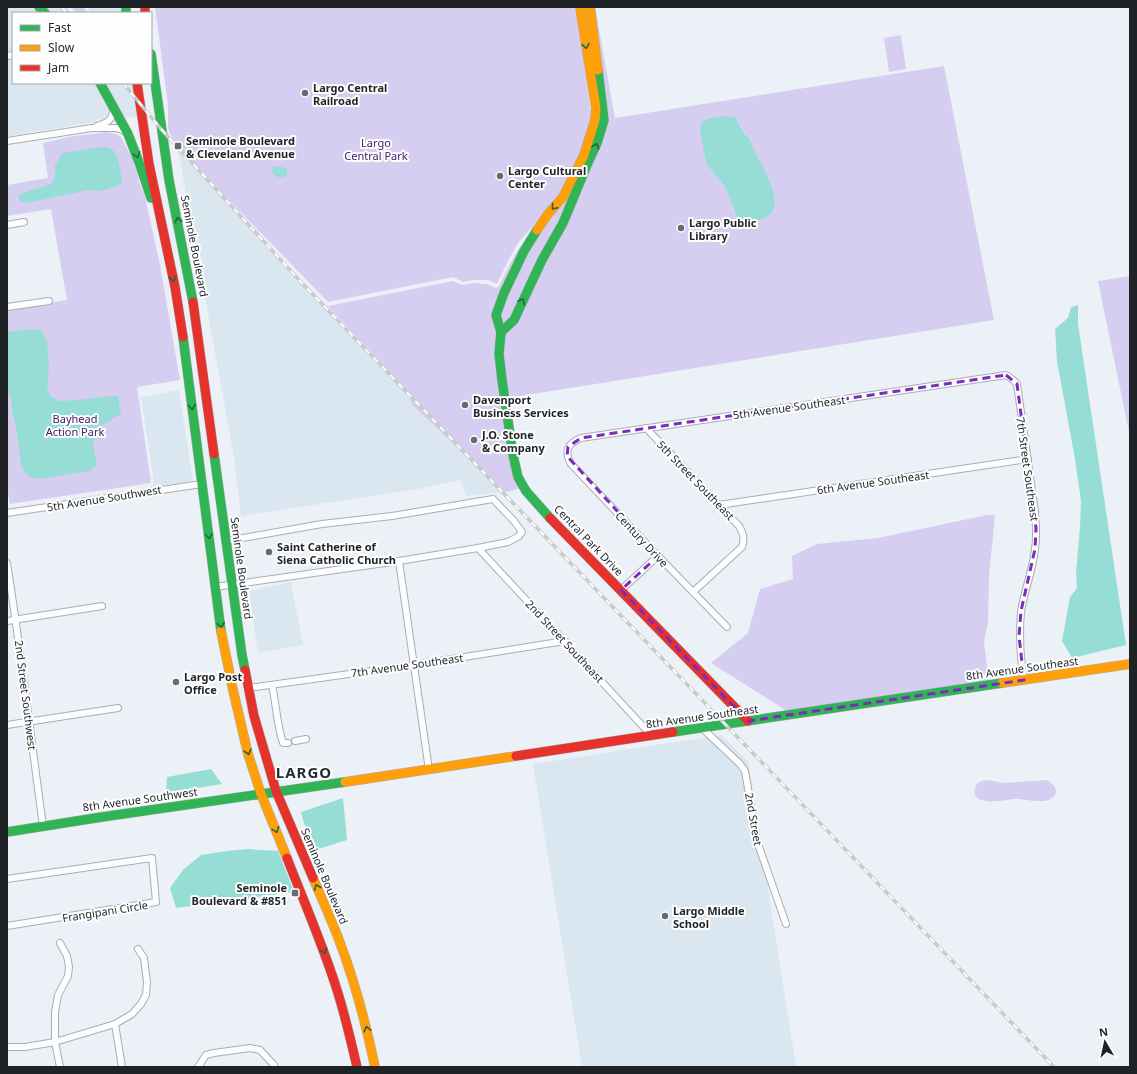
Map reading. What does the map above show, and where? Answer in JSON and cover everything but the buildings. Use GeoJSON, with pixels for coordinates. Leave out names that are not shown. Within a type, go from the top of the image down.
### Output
{"type":"FeatureCollection","features":[{"type":"Feature","properties":{"kind":"street","name":"Central Park Drive"},"geometry":{"type":"LineString","coordinates":[[580,7],[596,108],[595,120],[584,155],[563,197],[548,214],[524,251],[504,293],[496,315],[500,332],[499,354],[502,380],[513,455],[518,477],[526,491],[542,509],[748,721]]}},
{"type":"Feature","properties":{"kind":"street"},"geometry":{"type":"LineString","coordinates":[[500,332],[514,320],[542,260],[563,223],[591,158],[604,121],[590,7]]}},
{"type":"Feature","properties":{"kind":"street","name":"Seminole Boulevard"},"geometry":{"type":"LineString","coordinates":[[152,61],[169,180],[182,237],[192,292],[231,584],[248,688],[260,740],[276,791],[334,929],[351,975],[366,1025],[375,1067]]}},
{"type":"Feature","properties":{"kind":"street"},"geometry":{"type":"LineString","coordinates":[[101,84],[128,134],[152,202],[159,211]]}},
{"type":"Feature","properties":{"kind":"street"},"geometry":{"type":"LineString","coordinates":[[137,84],[149,164],[175,287],[222,636],[233,690],[248,754],[261,794],[321,943],[337,988],[357,1067]]}},
{"type":"Feature","properties":{"kind":"street"},"geometry":{"type":"LineString","coordinates":[[92,128],[103,124],[111,118],[113,115],[113,107]]}},
{"type":"Feature","properties":{"kind":"street"},"geometry":{"type":"LineString","coordinates":[[7,140],[92,128],[116,128],[128,134]]}},
{"type":"Feature","properties":{"kind":"street"},"geometry":{"type":"LineString","coordinates":[[7,225],[24,222]]}},
{"type":"Feature","properties":{"kind":"street"},"geometry":{"type":"LineString","coordinates":[[166,240],[182,237]]}},
{"type":"Feature","properties":{"kind":"street"},"geometry":{"type":"LineString","coordinates":[[7,307],[49,301]]}},
{"type":"Feature","properties":{"kind":"street"},"geometry":{"type":"LineString","coordinates":[[185,357],[201,355]]}},
{"type":"Feature","properties":{"kind":"street","name":"5th Avenue Southeast"},"geometry":{"type":"LineString","coordinates":[[568,447],[574,441],[581,438],[1006,375],[1012,378]]}},
{"type":"Feature","properties":{"kind":"street","name":"7th Street Southeast"},"geometry":{"type":"LineString","coordinates":[[1012,378],[1017,384],[1036,528],[1035,549],[1021,611],[1019,636],[1024,680]]}},
{"type":"Feature","properties":{"kind":"street","name":"5th Street Southeast"},"geometry":{"type":"LineString","coordinates":[[646,428],[739,526],[743,534],[744,541],[742,547],[693,592]]}},
{"type":"Feature","properties":{"kind":"street","name":"Century Drive"},"geometry":{"type":"LineString","coordinates":[[568,447],[567,456],[571,464],[727,627]]}},
{"type":"Feature","properties":{"kind":"street","name":"6th Avenue Southeast"},"geometry":{"type":"LineString","coordinates":[[719,505],[1028,459]]}},
{"type":"Feature","properties":{"kind":"street"},"geometry":{"type":"LineString","coordinates":[[202,484],[218,483]]}},
{"type":"Feature","properties":{"kind":"street","name":"5th Avenue Southwest"},"geometry":{"type":"LineString","coordinates":[[7,513],[202,484]]}},
{"type":"Feature","properties":{"kind":"street"},"geometry":{"type":"LineString","coordinates":[[215,587],[478,548],[508,542],[519,536],[522,532],[514,521],[493,499],[392,516],[322,524],[226,541]]}},
{"type":"Feature","properties":{"kind":"street","name":"2nd Street Southeast"},"geometry":{"type":"LineString","coordinates":[[478,548],[651,735]]}},
{"type":"Feature","properties":{"kind":"street"},"geometry":{"type":"LineString","coordinates":[[621,590],[658,556]]}},
{"type":"Feature","properties":{"kind":"street"},"geometry":{"type":"LineString","coordinates":[[398,561],[429,770]]}},
{"type":"Feature","properties":{"kind":"street","name":"2nd Street Southwest"},"geometry":{"type":"LineString","coordinates":[[7,563],[43,826]]}},
{"type":"Feature","properties":{"kind":"street"},"geometry":{"type":"LineString","coordinates":[[7,621],[102,606]]}},
{"type":"Feature","properties":{"kind":"street","name":"7th Avenue Southeast"},"geometry":{"type":"LineString","coordinates":[[248,688],[414,665],[565,641]]}},
{"type":"Feature","properties":{"kind":"street","name":"8th Avenue Southeast"},"geometry":{"type":"LineString","coordinates":[[276,791],[429,770],[651,735],[1130,664]]}},
{"type":"Feature","properties":{"kind":"street"},"geometry":{"type":"LineString","coordinates":[[272,685],[282,743],[288,743]]}},
{"type":"Feature","properties":{"kind":"street"},"geometry":{"type":"LineString","coordinates":[[7,725],[118,708]]}},
{"type":"Feature","properties":{"kind":"street","name":"2nd Street"},"geometry":{"type":"LineString","coordinates":[[702,728],[740,764],[745,771],[756,841],[786,924]]}},
{"type":"Feature","properties":{"kind":"street"},"geometry":{"type":"LineString","coordinates":[[295,741],[306,739]]}},
{"type":"Feature","properties":{"kind":"street","name":"8th Avenue Southwest"},"geometry":{"type":"LineString","coordinates":[[7,832],[276,791]]}},
{"type":"Feature","properties":{"kind":"street","name":"Frangipani Circle"},"geometry":{"type":"LineString","coordinates":[[7,879],[152,858],[156,902],[7,926]]}},
{"type":"Feature","properties":{"kind":"street"},"geometry":{"type":"LineString","coordinates":[[60,943],[67,956],[69,967],[68,976],[58,995],[54,1012],[55,1042],[60,1067]]}},
{"type":"Feature","properties":{"kind":"street"},"geometry":{"type":"LineString","coordinates":[[7,1047],[25,1047],[55,1042],[115,1024],[132,1014],[141,1004],[146,995],[148,982],[144,958],[138,949]]}},
{"type":"Feature","properties":{"kind":"street"},"geometry":{"type":"LineString","coordinates":[[115,1024],[122,1067]]}},
{"type":"Feature","properties":{"kind":"street"},"geometry":{"type":"LineString","coordinates":[[198,1067],[206,1055],[250,1048],[260,1050],[274,1065],[274,1067]]}},
{"type":"Feature","properties":{"kind":"highlighted area"},"geometry":{"type":"Polygon","coordinates":[[[1006,375],[1017,384],[1036,528],[1035,549],[1021,611],[1019,636],[1024,680],[748,721],[621,590],[658,556],[567,456],[568,447],[581,438],[1006,375]]]}},
{"type":"Feature","properties":{"kind":"shaded area"},"geometry":{"type":"Polygon","coordinates":[[[7,7],[35,7],[39,12],[12,12],[12,51],[7,52],[7,7]]]}},
{"type":"Feature","properties":{"kind":"shaded area"},"geometry":{"type":"Polygon","coordinates":[[[44,7],[66,7],[71,12],[49,12],[44,7]]]}},
{"type":"Feature","properties":{"kind":"shaded area"},"geometry":{"type":"Polygon","coordinates":[[[87,7],[122,7],[123,12],[91,12],[87,7]]]}},
{"type":"Feature","properties":{"kind":"shaded area"},"geometry":{"type":"Polygon","coordinates":[[[12,59],[12,84],[97,84],[109,108],[110,112],[108,116],[96,122],[7,136],[7,60],[12,59]]]}},
{"type":"Feature","properties":{"kind":"shaded area"},"geometry":{"type":"Polygon","coordinates":[[[105,84],[132,84],[137,116],[123,118],[105,84]]]}},
{"type":"Feature","properties":{"kind":"shaded area"},"geometry":{"type":"Polygon","coordinates":[[[722,116],[735,117],[743,132],[750,140],[771,184],[775,202],[769,215],[763,219],[742,222],[739,219],[729,195],[706,161],[700,126],[702,122],[708,119],[722,116]]]}},
{"type":"Feature","properties":{"kind":"shaded area"},"geometry":{"type":"Polygon","coordinates":[[[108,147],[116,154],[122,183],[118,186],[101,191],[89,190],[25,203],[19,200],[19,195],[53,182],[55,177],[55,165],[63,153],[108,147]]]}},
{"type":"Feature","properties":{"kind":"shaded area"},"geometry":{"type":"Polygon","coordinates":[[[178,149],[218,193],[328,306],[410,394],[412,405],[505,492],[466,496],[460,480],[418,489],[241,516],[234,457],[178,149]]]}},
{"type":"Feature","properties":{"kind":"shaded area"},"geometry":{"type":"Polygon","coordinates":[[[274,166],[283,167],[288,170],[286,176],[276,176],[272,172],[274,166]]]}},
{"type":"Feature","properties":{"kind":"shaded area"},"geometry":{"type":"Polygon","coordinates":[[[1078,305],[1078,324],[1126,645],[1072,658],[1062,641],[1070,597],[1077,588],[1076,573],[1081,501],[1057,361],[1055,329],[1068,318],[1071,307],[1078,305]]]}},
{"type":"Feature","properties":{"kind":"shaded area"},"geometry":{"type":"Polygon","coordinates":[[[30,329],[42,331],[47,341],[49,365],[47,389],[50,396],[59,401],[118,396],[121,415],[114,417],[109,422],[94,428],[95,436],[93,444],[97,465],[90,471],[44,478],[33,478],[25,473],[21,464],[11,397],[7,390],[7,332],[30,329]]]}},
{"type":"Feature","properties":{"kind":"shaded area"},"geometry":{"type":"Polygon","coordinates":[[[179,390],[193,481],[151,487],[154,483],[141,397],[179,390]]]}},
{"type":"Feature","properties":{"kind":"shaded area"},"geometry":{"type":"Polygon","coordinates":[[[291,582],[303,645],[258,653],[249,591],[291,582]]]}},
{"type":"Feature","properties":{"kind":"shaded area","name":"Largo Middle School"},"geometry":{"type":"Polygon","coordinates":[[[721,735],[748,761],[796,1067],[582,1067],[533,764],[721,735]]]}},
{"type":"Feature","properties":{"kind":"shaded area"},"geometry":{"type":"Polygon","coordinates":[[[211,769],[222,784],[166,793],[167,777],[211,769]]]}},
{"type":"Feature","properties":{"kind":"shaded area"},"geometry":{"type":"Polygon","coordinates":[[[343,798],[347,840],[315,850],[301,812],[343,798]]]}},
{"type":"Feature","properties":{"kind":"shaded area"},"geometry":{"type":"Polygon","coordinates":[[[248,849],[278,851],[294,892],[176,908],[170,888],[183,870],[201,855],[248,849]]]}},
{"type":"Feature","properties":{"kind":"green space"},"geometry":{"type":"Polygon","coordinates":[[[71,7],[83,7],[87,12],[76,12],[71,7]]]}},
{"type":"Feature","properties":{"kind":"green space","name":"Largo Central Park"},"geometry":{"type":"Polygon","coordinates":[[[155,7],[576,7],[591,112],[589,131],[570,177],[555,201],[518,243],[497,284],[488,280],[463,282],[453,277],[328,302],[220,191],[174,141],[168,127],[168,105],[155,7]]]}},
{"type":"Feature","properties":{"kind":"green space"},"geometry":{"type":"Polygon","coordinates":[[[593,7],[595,7],[615,118],[944,66],[994,320],[508,398],[503,354],[505,334],[603,138],[593,7]],[[735,117],[706,120],[702,122],[700,132],[709,168],[727,190],[733,209],[742,222],[750,222],[766,217],[774,202],[773,191],[768,179],[750,139],[743,131],[735,117]]]}},
{"type":"Feature","properties":{"kind":"green space"},"geometry":{"type":"Polygon","coordinates":[[[901,35],[906,69],[889,72],[884,38],[901,35]]]}},
{"type":"Feature","properties":{"kind":"green space"},"geometry":{"type":"Polygon","coordinates":[[[600,120],[596,135],[560,221],[518,301],[511,318],[502,325],[500,316],[527,253],[551,217],[598,121],[600,120]]]}},
{"type":"Feature","properties":{"kind":"green space","name":"Bayhead Action Park"},"geometry":{"type":"Polygon","coordinates":[[[107,132],[121,137],[130,154],[145,197],[160,265],[180,380],[137,387],[151,483],[10,504],[7,486],[7,310],[67,300],[51,209],[7,216],[7,185],[48,178],[43,143],[69,137],[107,132]]]}},
{"type":"Feature","properties":{"kind":"green space"},"geometry":{"type":"Polygon","coordinates":[[[530,235],[501,291],[496,332],[500,400],[520,488],[505,492],[412,405],[410,394],[328,306],[453,281],[462,285],[473,283],[487,284],[496,288],[499,286],[516,253],[530,235]]]}},
{"type":"Feature","properties":{"kind":"green space"},"geometry":{"type":"Polygon","coordinates":[[[1130,276],[1130,437],[1098,281],[1130,276]]]}},
{"type":"Feature","properties":{"kind":"green space"},"geometry":{"type":"Polygon","coordinates":[[[987,515],[995,515],[989,576],[988,622],[984,642],[989,681],[787,711],[711,663],[748,633],[760,589],[793,579],[792,556],[817,544],[878,538],[987,515]]]}},
{"type":"Feature","properties":{"kind":"green space"},"geometry":{"type":"Polygon","coordinates":[[[987,780],[1004,783],[1047,780],[1054,786],[1056,792],[1054,797],[1045,801],[1016,799],[983,801],[978,799],[975,795],[975,788],[980,782],[987,780]]]}},
{"type":"Feature","properties":{"kind":"railway"},"geometry":{"type":"LineString","coordinates":[[62,7],[66,12]]}},
{"type":"Feature","properties":{"kind":"railway"},"geometry":{"type":"LineString","coordinates":[[124,84],[161,129],[301,282],[1054,1067]]}},
{"type":"Feature","properties":{"kind":"traffic: fast"},"geometry":{"type":"LineString","coordinates":[[39,7],[44,12]]}},
{"type":"Feature","properties":{"kind":"traffic: fast"},"geometry":{"type":"LineString","coordinates":[[126,7],[126,12]]}},
{"type":"Feature","properties":{"kind":"traffic: fast"},"geometry":{"type":"LineString","coordinates":[[152,61],[169,180],[193,302]]}},
{"type":"Feature","properties":{"kind":"traffic: fast"},"geometry":{"type":"LineString","coordinates":[[501,332],[514,320],[542,260],[563,223],[597,143],[604,120],[598,70]]}},
{"type":"Feature","properties":{"kind":"traffic: fast"},"geometry":{"type":"LineString","coordinates":[[101,84],[128,134],[151,198]]}},
{"type":"Feature","properties":{"kind":"traffic: fast"},"geometry":{"type":"LineString","coordinates":[[537,230],[524,251],[504,293],[496,315],[501,332],[499,354],[502,380],[513,455],[518,477],[526,491],[550,518]]}},
{"type":"Feature","properties":{"kind":"traffic: fast"},"geometry":{"type":"LineString","coordinates":[[183,337],[221,631]]}},
{"type":"Feature","properties":{"kind":"traffic: fast"},"geometry":{"type":"LineString","coordinates":[[214,454],[245,670]]}},
{"type":"Feature","properties":{"kind":"traffic: fast"},"geometry":{"type":"LineString","coordinates":[[673,732],[1002,683]]}},
{"type":"Feature","properties":{"kind":"traffic: fast"},"geometry":{"type":"LineString","coordinates":[[7,832],[345,782]]}},
{"type":"Feature","properties":{"kind":"traffic: slow"},"geometry":{"type":"LineString","coordinates":[[537,230],[548,214],[563,197],[584,155],[595,120],[596,108],[580,7]]}},
{"type":"Feature","properties":{"kind":"traffic: slow"},"geometry":{"type":"LineString","coordinates":[[590,7],[598,70]]}},
{"type":"Feature","properties":{"kind":"traffic: slow"},"geometry":{"type":"LineString","coordinates":[[221,631],[248,754],[261,794],[287,858]]}},
{"type":"Feature","properties":{"kind":"traffic: slow"},"geometry":{"type":"LineString","coordinates":[[1002,683],[1130,664]]}},
{"type":"Feature","properties":{"kind":"traffic: slow"},"geometry":{"type":"LineString","coordinates":[[345,782],[516,756]]}},
{"type":"Feature","properties":{"kind":"traffic: slow"},"geometry":{"type":"LineString","coordinates":[[313,878],[345,956],[364,1019],[375,1067]]}},
{"type":"Feature","properties":{"kind":"traffic: jam"},"geometry":{"type":"LineString","coordinates":[[145,7],[145,12]]}},
{"type":"Feature","properties":{"kind":"traffic: jam"},"geometry":{"type":"LineString","coordinates":[[137,84],[149,164],[175,287],[183,337]]}},
{"type":"Feature","properties":{"kind":"traffic: jam"},"geometry":{"type":"LineString","coordinates":[[193,302],[214,454]]}},
{"type":"Feature","properties":{"kind":"traffic: jam"},"geometry":{"type":"LineString","coordinates":[[550,518],[748,721]]}},
{"type":"Feature","properties":{"kind":"traffic: jam"},"geometry":{"type":"LineString","coordinates":[[245,670],[254,716],[276,791],[313,878]]}},
{"type":"Feature","properties":{"kind":"traffic: jam"},"geometry":{"type":"LineString","coordinates":[[516,756],[673,732]]}},
{"type":"Feature","properties":{"kind":"traffic: jam"},"geometry":{"type":"LineString","coordinates":[[287,858],[332,973],[357,1067]]}},
{"type":"Feature","properties":{"kind":"place","name":"Largo Central Railroad"},"geometry":{"type":"Point","coordinates":[305,93]}},
{"type":"Feature","properties":{"kind":"place","name":"Seminole Boulevard & Cleveland Avenue"},"geometry":{"type":"Point","coordinates":[178,146]}},
{"type":"Feature","properties":{"kind":"place","name":"Largo Cultural Center"},"geometry":{"type":"Point","coordinates":[500,176]}},
{"type":"Feature","properties":{"kind":"place","name":"Largo Public Library"},"geometry":{"type":"Point","coordinates":[681,228]}},
{"type":"Feature","properties":{"kind":"place","name":"Davenport Business Services"},"geometry":{"type":"Point","coordinates":[465,405]}},
{"type":"Feature","properties":{"kind":"place","name":"J.O. Stone & Company"},"geometry":{"type":"Point","coordinates":[474,440]}},
{"type":"Feature","properties":{"kind":"place","name":"Saint Catherine of Siena Catholic Church"},"geometry":{"type":"Point","coordinates":[269,552]}},
{"type":"Feature","properties":{"kind":"place","name":"Largo Post Office"},"geometry":{"type":"Point","coordinates":[176,682]}},
{"type":"Feature","properties":{"kind":"place","name":"Seminole Boulevard & #851"},"geometry":{"type":"Point","coordinates":[295,893]}},
{"type":"Feature","properties":{"kind":"place","name":"Largo Middle School"},"geometry":{"type":"Point","coordinates":[665,916]}},
{"type":"Feature","properties":{"kind":"district","name":"LARGO"},"geometry":{"type":"Point","coordinates":[304,772]}}]}
